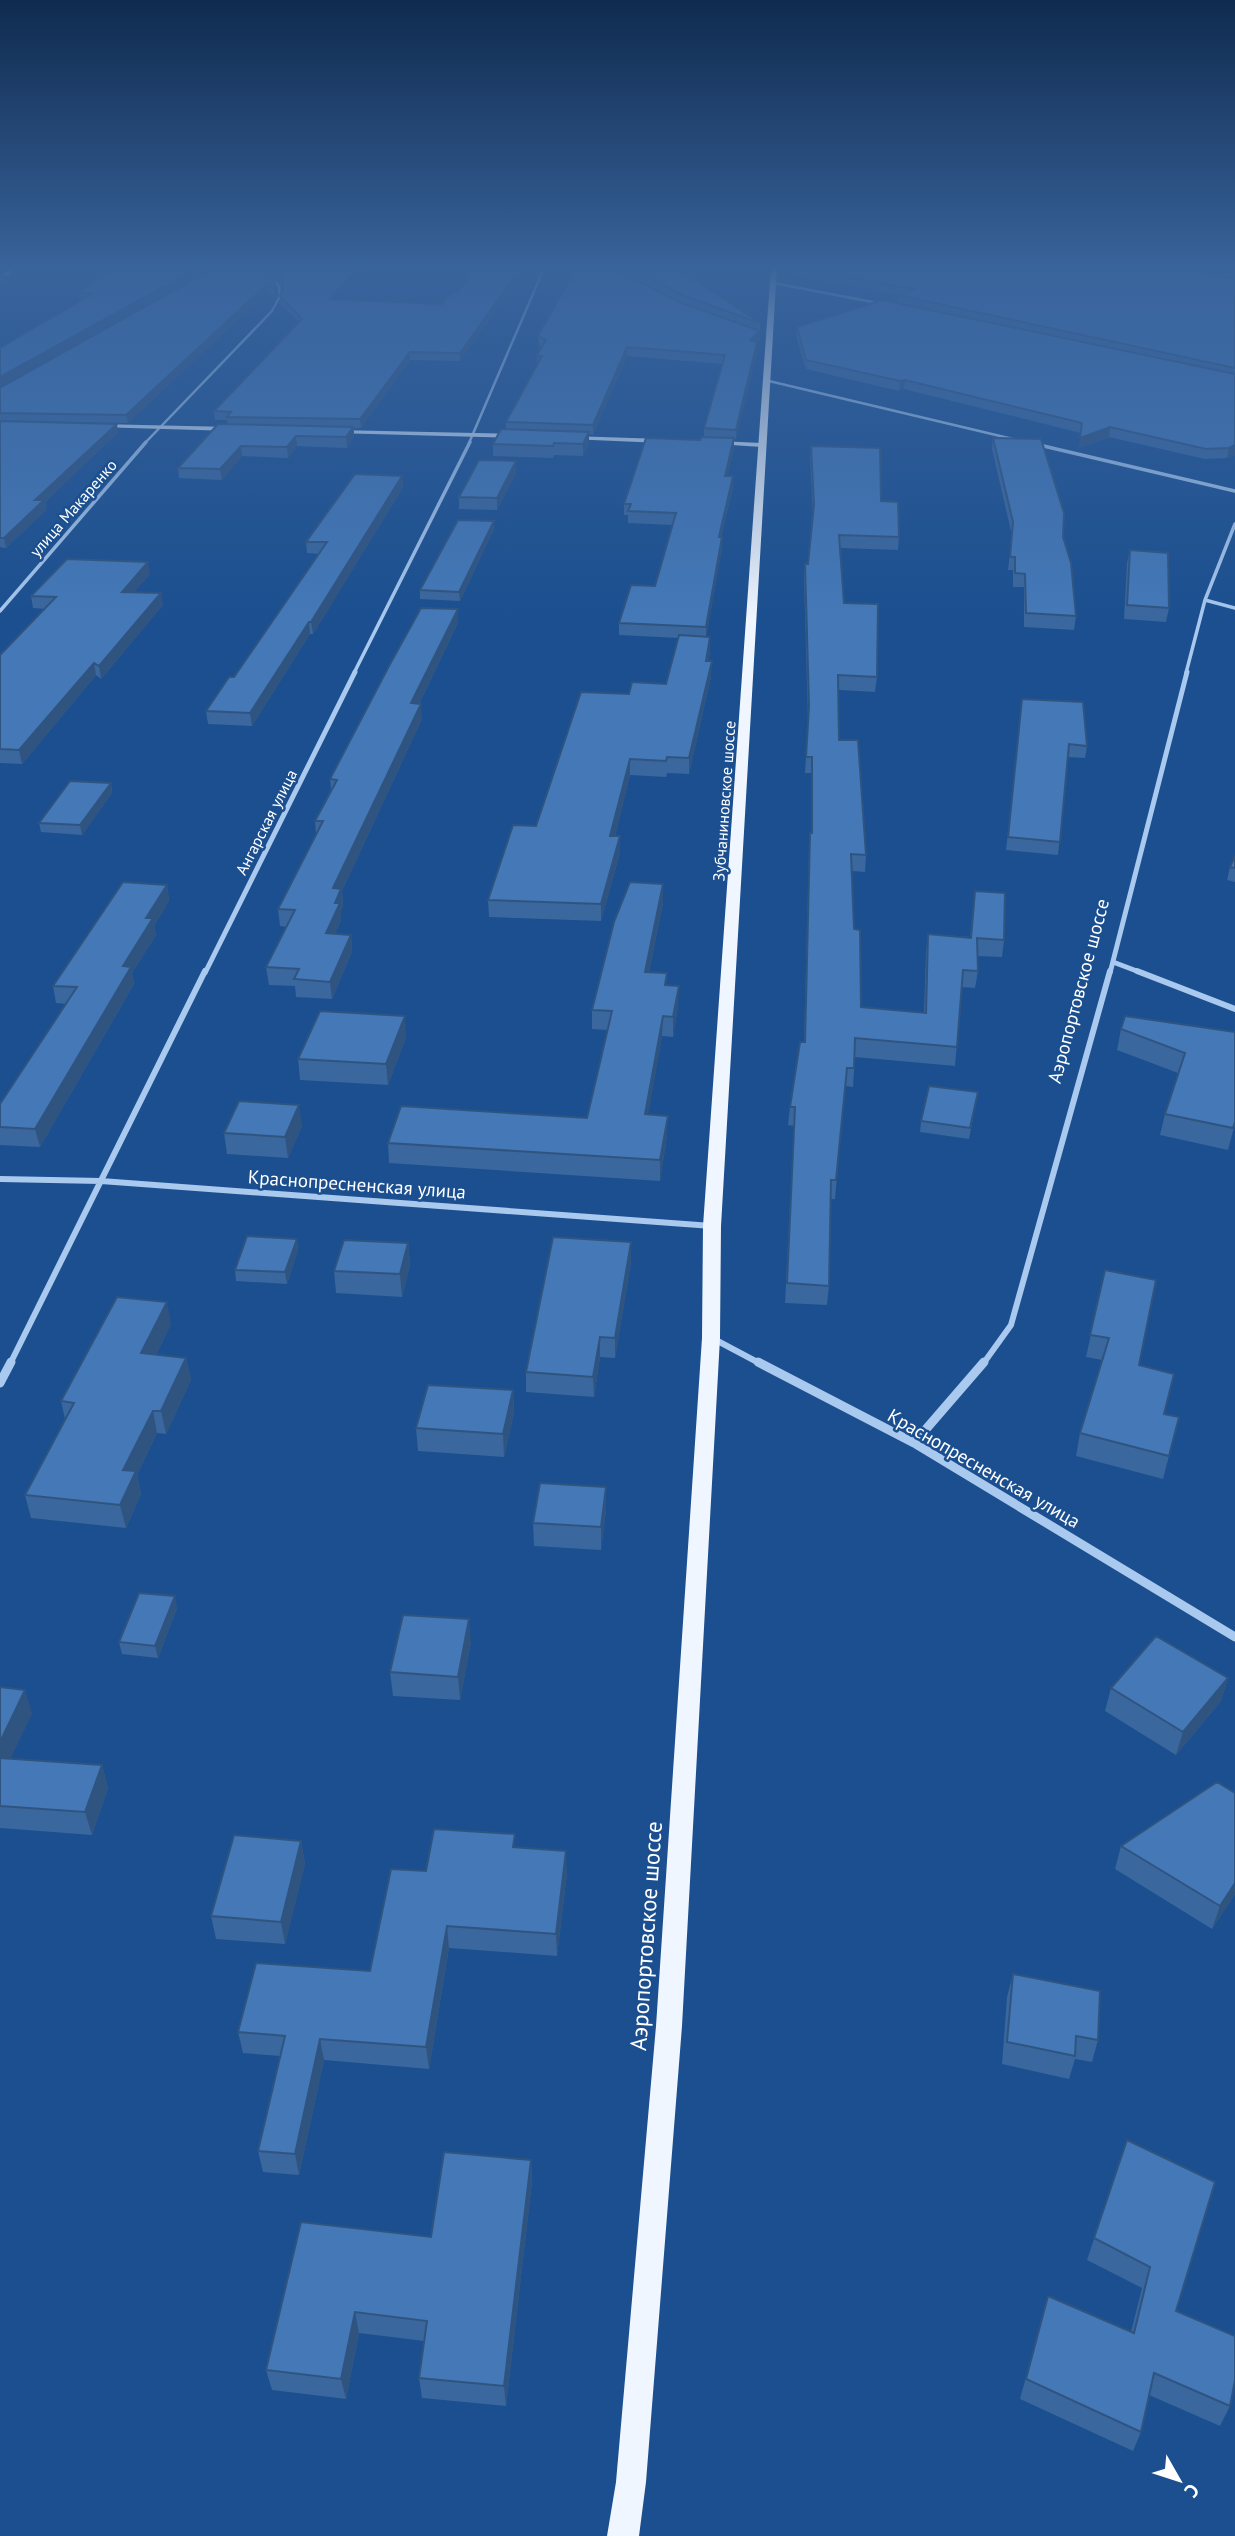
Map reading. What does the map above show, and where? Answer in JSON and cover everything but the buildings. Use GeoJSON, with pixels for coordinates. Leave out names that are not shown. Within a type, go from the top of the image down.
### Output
{"type":"FeatureCollection","features":[{"type":"Feature","properties":{"kind":"main road","name":"Зубчаниновское шоссе"},"geometry":{"type":"LineString","coordinates":[[711,1338],[712,1226],[762,445],[769,384]]}},
{"type":"Feature","properties":{"kind":"main road","name":"Аэропортовское шоссе"},"geometry":{"type":"LineString","coordinates":[[623,2536],[631,2482],[669,2026],[711,1338]]}},
{"type":"Feature","properties":{"kind":"street","name":"улица Макаренко"},"geometry":{"type":"LineString","coordinates":[[0,611],[159,427],[201,384]]}},
{"type":"Feature","properties":{"kind":"street","name":"Ангарская улица"},"geometry":{"type":"LineString","coordinates":[[0,1383],[473,435],[495,384]]}},
{"type":"Feature","properties":{"kind":"street"},"geometry":{"type":"LineString","coordinates":[[779,384],[1235,491]]}},
{"type":"Feature","properties":{"kind":"street"},"geometry":{"type":"LineString","coordinates":[[93,426],[241,429]]}},
{"type":"Feature","properties":{"kind":"street"},"geometry":{"type":"LineString","coordinates":[[323,431],[528,437]]}},
{"type":"Feature","properties":{"kind":"street"},"geometry":{"type":"LineString","coordinates":[[555,438],[666,442]]}},
{"type":"Feature","properties":{"kind":"street"},"geometry":{"type":"LineString","coordinates":[[707,443],[762,445]]}},
{"type":"Feature","properties":{"kind":"street","name":"Аэропортовское шоссе"},"geometry":{"type":"LineString","coordinates":[[914,1443],[979,1369],[1010,1325],[1113,962],[1205,600],[1235,524]]}},
{"type":"Feature","properties":{"kind":"street"},"geometry":{"type":"LineString","coordinates":[[1205,600],[1235,608]]}},
{"type":"Feature","properties":{"kind":"street"},"geometry":{"type":"LineString","coordinates":[[1113,962],[1235,1009]]}},
{"type":"Feature","properties":{"kind":"street","name":"Краснопресненская улица"},"geometry":{"type":"LineString","coordinates":[[0,1179],[101,1181],[712,1226]]}},
{"type":"Feature","properties":{"kind":"street","name":"Краснопресненская улица"},"geometry":{"type":"LineString","coordinates":[[711,1338],[914,1443],[1235,1637]]}}]}
